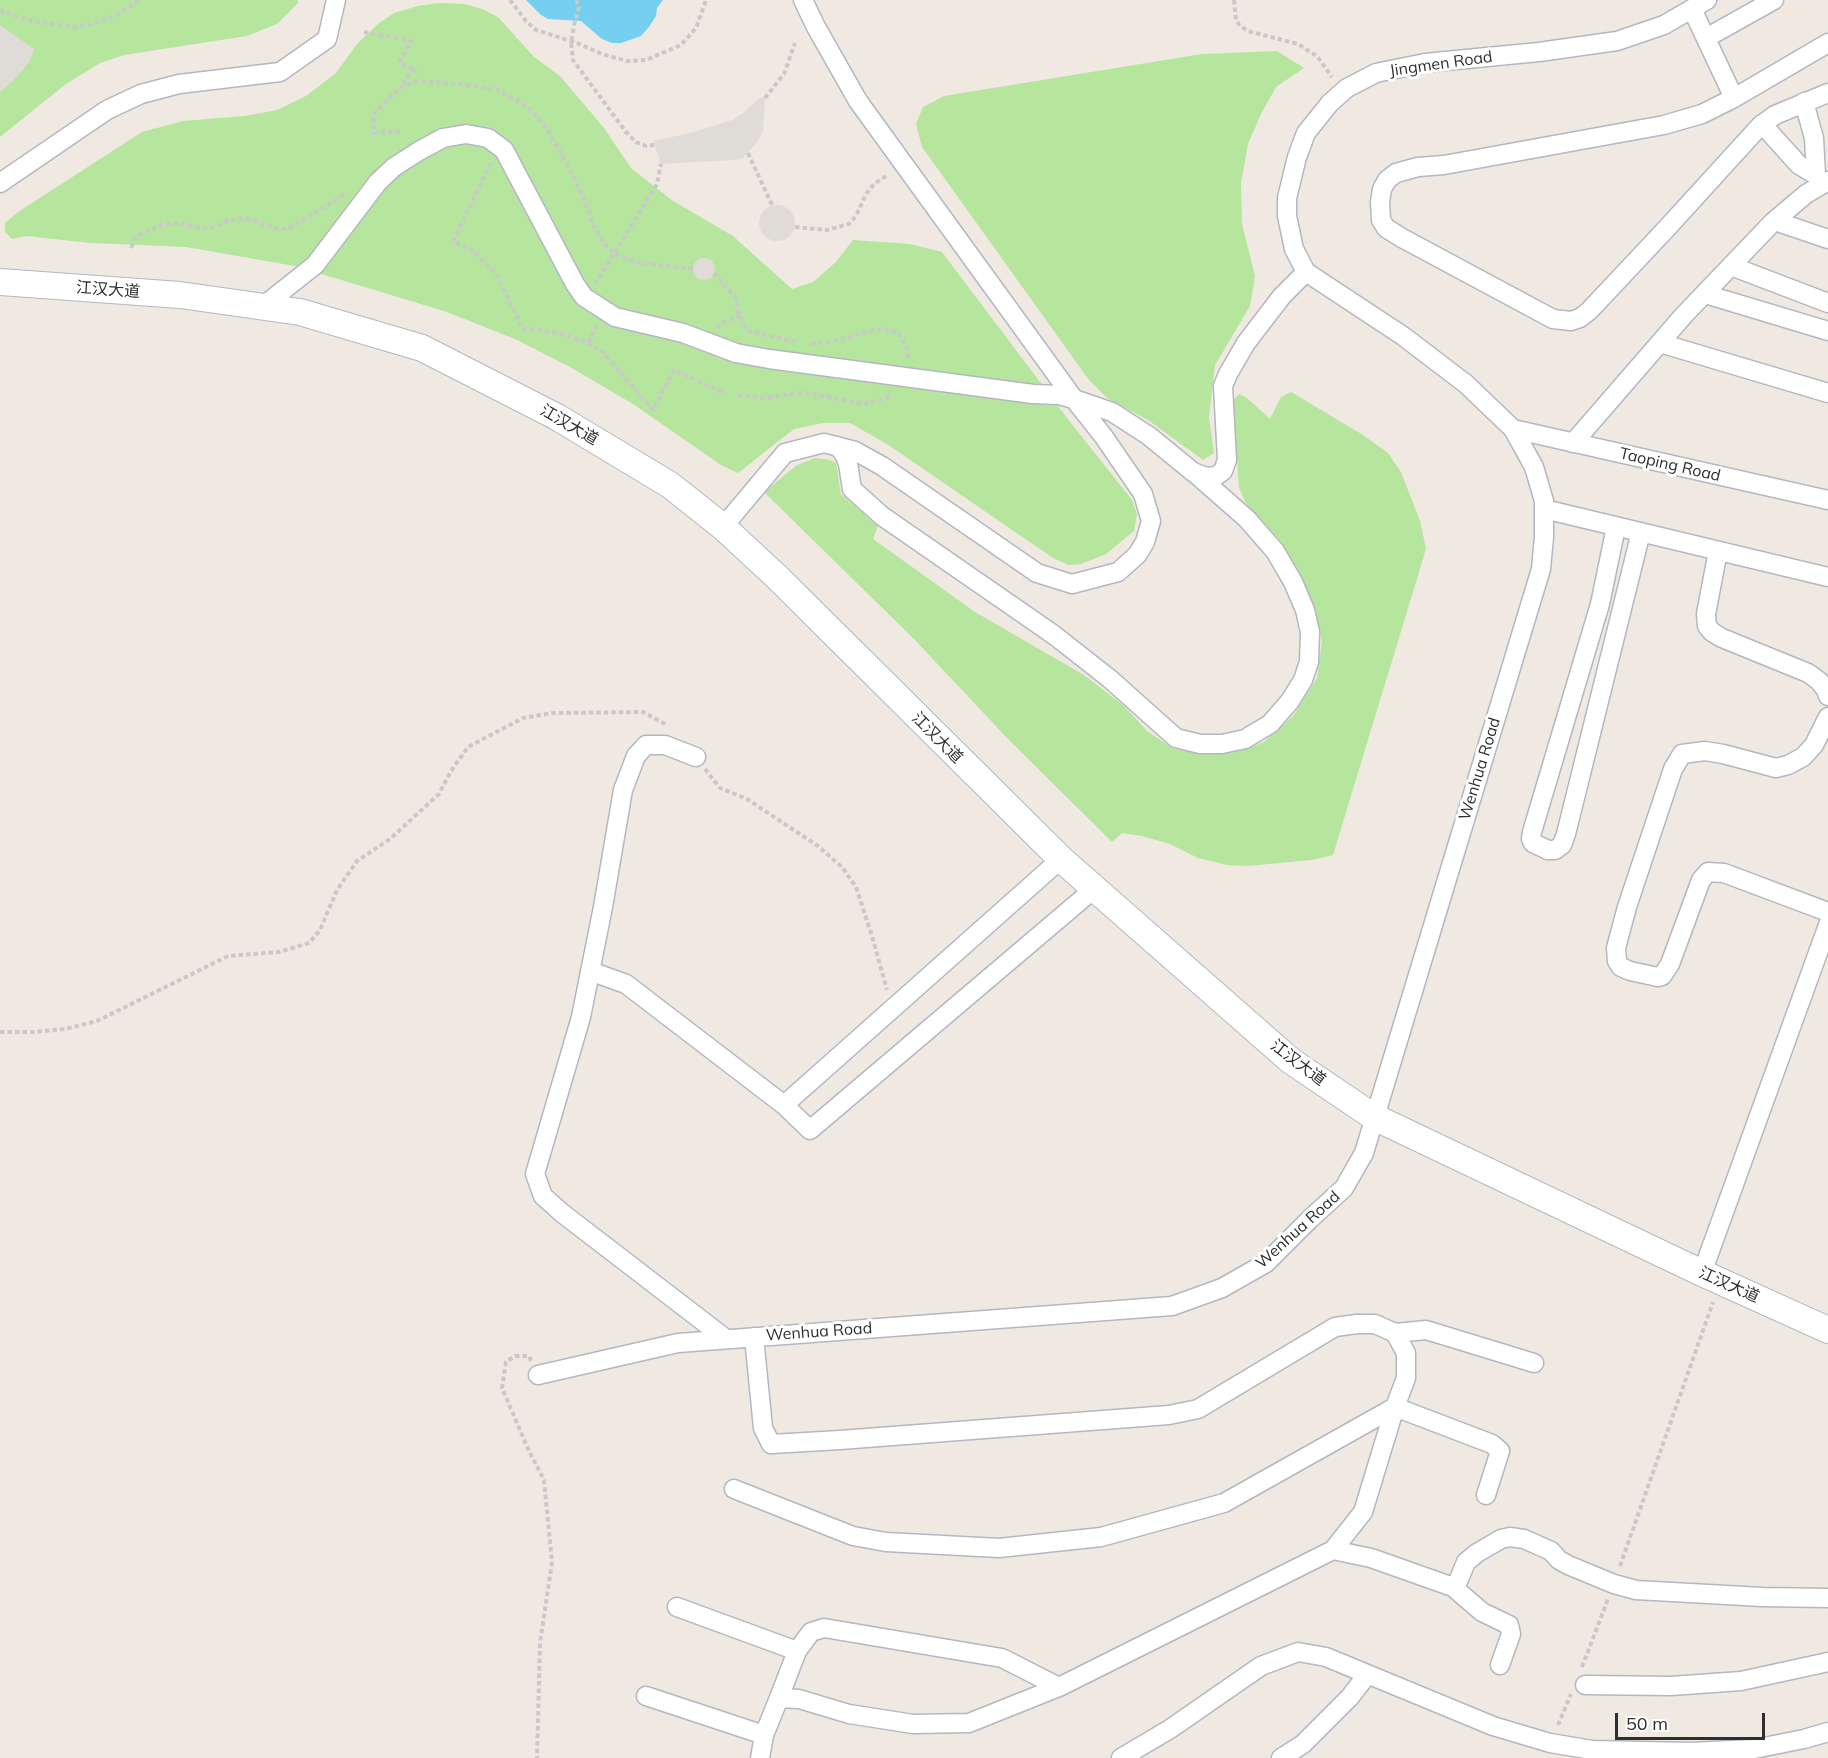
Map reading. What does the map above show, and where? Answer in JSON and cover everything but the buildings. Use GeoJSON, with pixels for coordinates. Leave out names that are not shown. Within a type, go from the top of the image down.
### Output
{"type":"FeatureCollection","features":[{"type":"Feature","properties":{"kind":"main road","name":"江汉大道"},"geometry":{"type":"LineString","coordinates":[[0,282],[180,295],[300,312],[422,348],[557,417],[670,485],[723,527],[777,577],[1061,859],[1292,1061],[1374,1117],[1828,1330]]}},
{"type":"Feature","properties":{"kind":"street"},"geometry":{"type":"LineString","coordinates":[[0,183],[107,110],[141,94],[179,84],[280,72],[327,39],[336,0]]}},
{"type":"Feature","properties":{"kind":"street"},"geometry":{"type":"LineString","coordinates":[[723,527],[785,453],[824,443],[855,451],[882,466],[1037,573],[1072,584],[1118,572],[1137,555],[1145,542],[1151,521],[1143,494],[1104,437],[858,101],[803,0]]}},
{"type":"Feature","properties":{"kind":"street"},"geometry":{"type":"LineString","coordinates":[[1706,38],[1774,0]]}},
{"type":"Feature","properties":{"kind":"street"},"geometry":{"type":"LineString","coordinates":[[1699,4],[1706,38],[1734,98]]}},
{"type":"Feature","properties":{"kind":"street","name":"Jingmen Road"},"geometry":{"type":"LineString","coordinates":[[1306,272],[1294,249],[1287,216],[1287,198],[1297,157],[1306,133],[1325,109],[1342,93],[1376,73],[1425,63],[1539,52],[1617,40],[1664,25],[1699,4]]}},
{"type":"Feature","properties":{"kind":"street"},"geometry":{"type":"LineString","coordinates":[[1828,43],[1734,98],[1702,114],[1664,126],[1444,165],[1418,167],[1396,173],[1387,180],[1382,189],[1381,220],[1386,228],[1402,238],[1553,319],[1571,321],[1589,311],[1762,124],[1774,115],[1828,93]]}},
{"type":"Feature","properties":{"kind":"street"},"geometry":{"type":"LineString","coordinates":[[1804,102],[1824,174]]}},
{"type":"Feature","properties":{"kind":"street"},"geometry":{"type":"LineString","coordinates":[[1762,124],[1799,165],[1824,174]]}},
{"type":"Feature","properties":{"kind":"street"},"geometry":{"type":"LineString","coordinates":[[262,307],[315,265],[378,182],[394,167],[443,138],[465,134],[488,138],[504,150],[584,297],[615,316],[683,333],[736,353],[769,359],[1074,399],[1112,412],[1149,436],[1212,487],[1247,519],[1275,551],[1293,582],[1305,610],[1310,632],[1309,662],[1303,680],[1290,701],[1270,724],[1245,739],[1222,744],[1200,744],[1176,738],[1110,679],[1054,635],[882,516],[852,489],[848,465],[838,446]]}},
{"type":"Feature","properties":{"kind":"street"},"geometry":{"type":"LineString","coordinates":[[1573,443],[1731,266],[1824,174]]}},
{"type":"Feature","properties":{"kind":"street"},"geometry":{"type":"LineString","coordinates":[[1775,221],[1828,239]]}},
{"type":"Feature","properties":{"kind":"street"},"geometry":{"type":"LineString","coordinates":[[1731,266],[1828,303]]}},
{"type":"Feature","properties":{"kind":"street"},"geometry":{"type":"LineString","coordinates":[[1193,472],[1206,477],[1216,476],[1224,471],[1227,459],[1223,386],[1246,343],[1282,296],[1306,272],[1402,336],[1466,384],[1513,429]]}},
{"type":"Feature","properties":{"kind":"street"},"geometry":{"type":"LineString","coordinates":[[1705,294],[1828,331]]}},
{"type":"Feature","properties":{"kind":"street"},"geometry":{"type":"LineString","coordinates":[[1660,343],[1828,393]]}},
{"type":"Feature","properties":{"kind":"street","name":"Taoping Road"},"geometry":{"type":"LineString","coordinates":[[1513,429],[1828,500]]}},
{"type":"Feature","properties":{"kind":"street","name":"Wenhua Road"},"geometry":{"type":"LineString","coordinates":[[538,1375],[678,1342],[1172,1306],[1222,1288],[1266,1263],[1344,1188],[1364,1153],[1540,569],[1544,537],[1544,501],[1534,468],[1513,429]]}},
{"type":"Feature","properties":{"kind":"street"},"geometry":{"type":"LineString","coordinates":[[1544,509],[1828,577]]}},
{"type":"Feature","properties":{"kind":"street"},"geometry":{"type":"LineString","coordinates":[[1616,526],[1600,604],[1532,832],[1533,843],[1548,850],[1554,850],[1562,845],[1566,834],[1641,532]]}},
{"type":"Feature","properties":{"kind":"street"},"geometry":{"type":"LineString","coordinates":[[1718,551],[1706,614],[1707,626],[1722,638],[1808,673],[1819,681],[1828,696]]}},
{"type":"Feature","properties":{"kind":"street"},"geometry":{"type":"LineString","coordinates":[[1828,717],[1814,746],[1803,757],[1788,765],[1776,768],[1705,751],[1682,754],[1673,769],[1627,907],[1616,948],[1617,961],[1621,967],[1630,971],[1662,976],[1670,964],[1701,880],[1708,872],[1724,873],[1828,912]]}},
{"type":"Feature","properties":{"kind":"street"},"geometry":{"type":"LineString","coordinates":[[696,757],[665,745],[646,745],[636,756],[623,790],[581,1017],[535,1174],[543,1196],[562,1213],[726,1339]]}},
{"type":"Feature","properties":{"kind":"street"},"geometry":{"type":"LineString","coordinates":[[784,1105],[1061,859]]}},
{"type":"Feature","properties":{"kind":"street"},"geometry":{"type":"LineString","coordinates":[[590,971],[626,984],[784,1105],[810,1130],[1094,889]]}},
{"type":"Feature","properties":{"kind":"street"},"geometry":{"type":"LineString","coordinates":[[1711,1277],[1828,925]]}},
{"type":"Feature","properties":{"kind":"street"},"geometry":{"type":"LineString","coordinates":[[754,1337],[763,1428],[771,1444],[1169,1415],[1198,1409],[1335,1327],[1357,1324],[1375,1324],[1395,1333],[1426,1330],[1534,1364]]}},
{"type":"Feature","properties":{"kind":"street"},"geometry":{"type":"LineString","coordinates":[[779,1698],[799,1700],[849,1714],[913,1724],[969,1723],[1059,1687],[1333,1550],[1363,1512],[1406,1378],[1406,1353],[1395,1333]]}},
{"type":"Feature","properties":{"kind":"street"},"geometry":{"type":"LineString","coordinates":[[734,1489],[853,1536],[886,1542],[999,1548],[1101,1537],[1224,1503],[1395,1407]]}},
{"type":"Feature","properties":{"kind":"street"},"geometry":{"type":"LineString","coordinates":[[1395,1407],[1492,1444],[1500,1451],[1486,1495]]}},
{"type":"Feature","properties":{"kind":"street"},"geometry":{"type":"LineString","coordinates":[[1453,1587],[1457,1584],[1466,1562],[1471,1557],[1501,1539],[1510,1537],[1524,1539],[1551,1551],[1559,1560],[1568,1565],[1614,1584],[1636,1590],[1828,1598]]}},
{"type":"Feature","properties":{"kind":"street"},"geometry":{"type":"LineString","coordinates":[[1333,1550],[1371,1558],[1453,1587],[1482,1612],[1509,1626],[1511,1634],[1500,1665]]}},
{"type":"Feature","properties":{"kind":"street"},"geometry":{"type":"LineString","coordinates":[[676,1607],[797,1651]]}},
{"type":"Feature","properties":{"kind":"street"},"geometry":{"type":"LineString","coordinates":[[760,1758],[764,1735],[797,1651],[811,1632],[824,1629],[1002,1658],[1059,1687]]}},
{"type":"Feature","properties":{"kind":"street"},"geometry":{"type":"LineString","coordinates":[[1121,1758],[1170,1729],[1261,1666],[1298,1652],[1326,1657],[1493,1726],[1550,1743],[1592,1750],[1691,1752],[1754,1749],[1828,1732]]}},
{"type":"Feature","properties":{"kind":"street"},"geometry":{"type":"LineString","coordinates":[[1579,1682],[1671,1686],[1741,1681],[1828,1662]]}},
{"type":"Feature","properties":{"kind":"street"},"geometry":{"type":"LineString","coordinates":[[1281,1758],[1303,1744],[1350,1698],[1367,1675]]}},
{"type":"Feature","properties":{"kind":"street"},"geometry":{"type":"LineString","coordinates":[[646,1696],[764,1735]]}},
{"type":"Feature","properties":{"kind":"path"},"geometry":{"type":"LineString","coordinates":[[0,10],[36,22],[77,27],[110,17],[129,8],[139,0]]}},
{"type":"Feature","properties":{"kind":"path"},"geometry":{"type":"LineString","coordinates":[[510,0],[536,30],[627,62],[646,60],[681,45],[696,28],[706,0]]}},
{"type":"Feature","properties":{"kind":"path"},"geometry":{"type":"LineString","coordinates":[[576,0],[579,7],[571,42],[573,60],[626,132],[636,142],[646,146],[654,145]]}},
{"type":"Feature","properties":{"kind":"path"},"geometry":{"type":"LineString","coordinates":[[1234,0],[1234,15],[1240,26],[1248,31],[1298,44],[1309,50],[1323,62],[1342,93]]}},
{"type":"Feature","properties":{"kind":"path"},"geometry":{"type":"LineString","coordinates":[[364,32],[411,40],[399,63],[415,69],[405,78],[404,85]]}},
{"type":"Feature","properties":{"kind":"path"},"geometry":{"type":"LineString","coordinates":[[765,98],[784,74],[795,43]]}},
{"type":"Feature","properties":{"kind":"path"},"geometry":{"type":"LineString","coordinates":[[499,146],[453,241],[472,250],[496,274],[523,330],[535,329],[562,334],[588,343],[603,352],[653,410],[674,370],[726,393]]}},
{"type":"Feature","properties":{"kind":"path"},"geometry":{"type":"LineString","coordinates":[[748,153],[772,205]]}},
{"type":"Feature","properties":{"kind":"path"},"geometry":{"type":"LineString","coordinates":[[592,289],[657,184],[661,164]]}},
{"type":"Feature","properties":{"kind":"path"},"geometry":{"type":"LineString","coordinates":[[795,227],[827,230],[849,224],[856,216],[866,194],[874,184],[888,175]]}},
{"type":"Feature","properties":{"kind":"path"},"geometry":{"type":"LineString","coordinates":[[131,248],[135,238],[164,224],[176,223],[208,229],[227,221],[243,218],[277,229],[288,229],[343,195],[378,182]]}},
{"type":"Feature","properties":{"kind":"path"},"geometry":{"type":"LineString","coordinates":[[714,273],[735,297],[745,326],[751,332],[813,344],[831,342],[873,330],[897,332],[906,346],[908,369]]}},
{"type":"Feature","properties":{"kind":"path"},"geometry":{"type":"LineString","coordinates":[[714,328],[740,315]]}},
{"type":"Feature","properties":{"kind":"path"},"geometry":{"type":"LineString","coordinates":[[588,343],[600,320]]}},
{"type":"Feature","properties":{"kind":"path"},"geometry":{"type":"LineString","coordinates":[[738,395],[766,398],[808,393],[862,404],[879,401],[896,393]]}},
{"type":"Feature","properties":{"kind":"path"},"geometry":{"type":"LineString","coordinates":[[0,1032],[65,1029],[97,1021],[228,956],[279,952],[309,943],[320,930],[337,890],[357,861],[390,839],[439,794],[451,771],[468,747],[523,718],[552,713],[643,712],[674,729]]}},
{"type":"Feature","properties":{"kind":"path"},"geometry":{"type":"LineString","coordinates":[[696,757],[720,788],[747,799],[818,846],[842,867],[856,887],[892,1009]]}},
{"type":"Feature","properties":{"kind":"path"},"geometry":{"type":"LineString","coordinates":[[1550,1743],[1579,1682],[1614,1584],[1711,1277]]}},
{"type":"Feature","properties":{"kind":"path"},"geometry":{"type":"LineString","coordinates":[[537,1758],[540,1643],[552,1562],[544,1480],[502,1388],[506,1362],[515,1356],[529,1356],[538,1375]]}},
{"type":"Feature","properties":{"kind":"green space"},"geometry":{"type":"Polygon","coordinates":[[[0,0],[298,0],[298,3],[277,24],[247,36],[124,55],[100,63],[66,84],[0,137],[0,0]]]}},
{"type":"Feature","properties":{"kind":"green space"},"geometry":{"type":"Polygon","coordinates":[[[438,3],[464,4],[498,17],[534,57],[560,76],[604,128],[631,168],[673,201],[733,236],[792,289],[813,282],[836,262],[853,240],[910,244],[942,252],[1132,500],[1137,514],[1134,531],[1106,554],[1081,564],[1069,565],[1053,558],[887,444],[850,423],[823,423],[794,429],[738,473],[721,465],[633,404],[570,367],[515,339],[444,311],[295,266],[186,247],[91,243],[26,236],[12,239],[5,232],[5,223],[18,212],[142,132],[183,121],[245,116],[277,110],[306,96],[336,73],[357,44],[379,23],[394,13],[438,3]]]}},
{"type":"Feature","properties":{"kind":"green space"},"geometry":{"type":"Polygon","coordinates":[[[1277,51],[1304,68],[1276,87],[1248,144],[1241,183],[1242,224],[1255,276],[1250,306],[1215,365],[1209,417],[1214,453],[1203,460],[1148,420],[1107,398],[1089,380],[922,147],[916,124],[923,107],[944,96],[1202,54],[1277,51]]]}},
{"type":"Feature","properties":{"kind":"green space"},"geometry":{"type":"Polygon","coordinates":[[[1291,392],[1363,435],[1388,453],[1401,472],[1420,521],[1426,549],[1333,855],[1311,860],[1248,866],[1227,865],[1198,858],[1170,844],[1142,836],[1122,833],[1112,842],[1007,738],[915,640],[764,492],[797,465],[815,458],[836,463],[841,494],[878,526],[873,539],[975,612],[1084,675],[1123,705],[1147,731],[1174,749],[1198,753],[1223,753],[1247,749],[1264,742],[1293,716],[1317,678],[1322,641],[1314,607],[1303,580],[1279,539],[1246,503],[1239,488],[1233,401],[1239,394],[1247,398],[1270,419],[1281,397],[1291,392]]]}},
{"type":"Feature","properties":{"kind":"shaded area"},"geometry":{"type":"Polygon","coordinates":[[[0,25],[34,49],[30,61],[0,92],[0,25]]]}},
{"type":"Feature","properties":{"kind":"shaded area"},"geometry":{"type":"Polygon","coordinates":[[[760,98],[765,98],[763,130],[758,141],[743,158],[661,164],[653,141],[732,120],[760,98]]]}},
{"type":"Feature","properties":{"kind":"shaded area"},"geometry":{"type":"Polygon","coordinates":[[[777,205],[790,210],[795,223],[790,236],[777,241],[764,236],[759,223],[764,210],[777,205]]]}},
{"type":"Feature","properties":{"kind":"shaded area"},"geometry":{"type":"Polygon","coordinates":[[[704,258],[712,261],[715,269],[712,277],[704,280],[696,277],[693,269],[696,261],[704,258]]]}},
{"type":"Feature","properties":{"kind":"water"},"geometry":{"type":"Polygon","coordinates":[[[526,0],[663,0],[657,8],[656,16],[641,36],[621,43],[612,43],[602,39],[581,21],[548,19],[526,0]]]}}]}
